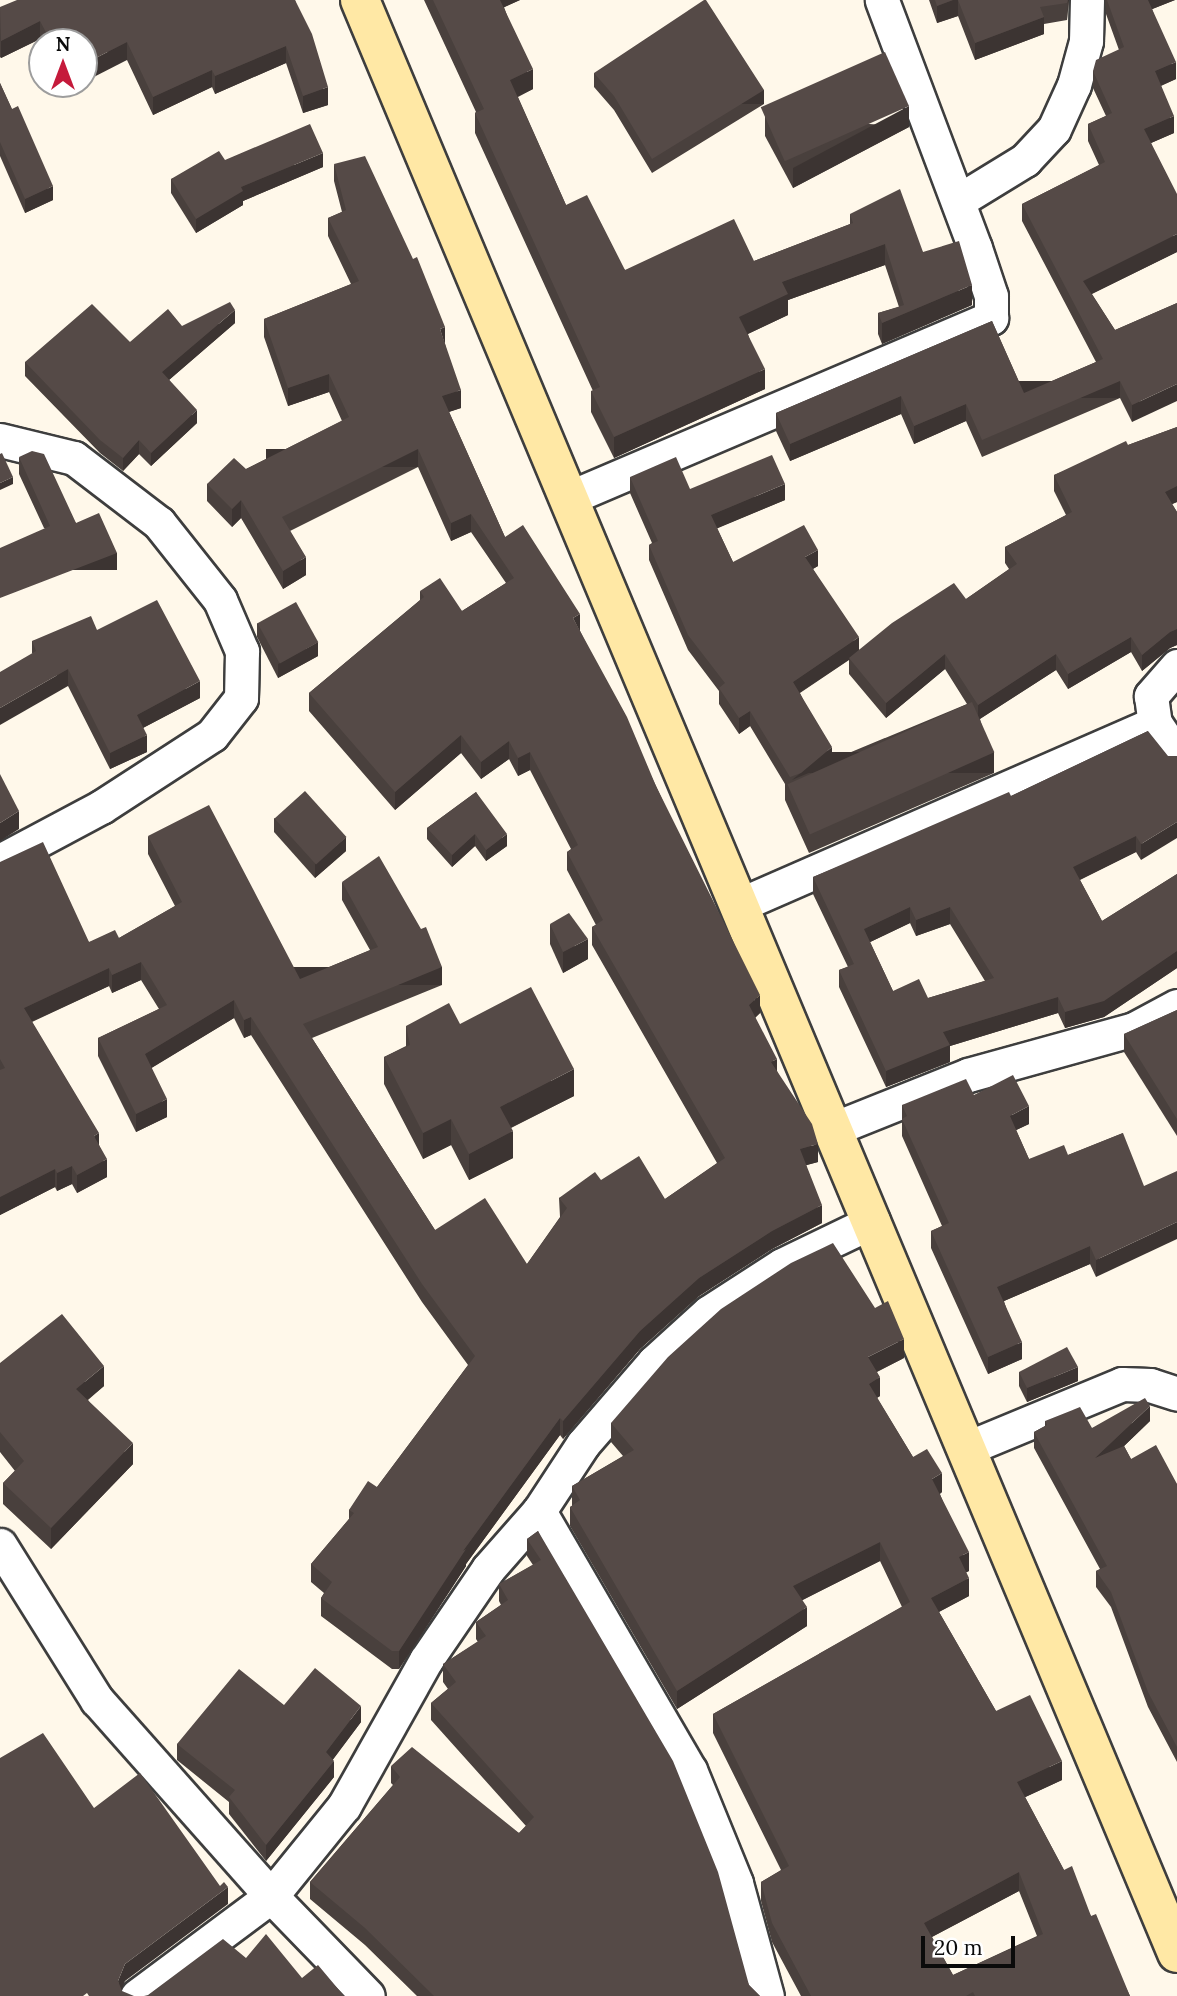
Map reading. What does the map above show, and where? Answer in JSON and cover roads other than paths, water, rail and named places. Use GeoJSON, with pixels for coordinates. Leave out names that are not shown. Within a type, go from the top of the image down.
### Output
{"type":"FeatureCollection","features":[{"type":"Feature","properties":{"kind":"main road"},"geometry":{"type":"LineString","coordinates":[[360,0],[1177,1953]]}},
{"type":"Feature","properties":{"kind":"street"},"geometry":{"type":"LineString","coordinates":[[570,497],[649,460],[991,318],[991,296],[882,0]]}},
{"type":"Feature","properties":{"kind":"street"},"geometry":{"type":"LineString","coordinates":[[958,201],[1025,160],[1054,129],[1074,85],[1086,41],[1087,0]]}},
{"type":"Feature","properties":{"kind":"street"},"geometry":{"type":"LineString","coordinates":[[0,440],[74,458],[159,523],[220,600],[242,652],[241,698],[212,735],[101,807],[0,861]]}},
{"type":"Feature","properties":{"kind":"street"},"geometry":{"type":"LineString","coordinates":[[1177,666],[1151,696],[1155,723],[1177,756]]}},
{"type":"Feature","properties":{"kind":"street"},"geometry":{"type":"LineString","coordinates":[[739,905],[1155,723]]}},
{"type":"Feature","properties":{"kind":"street"},"geometry":{"type":"LineString","coordinates":[[833,1129],[968,1075],[1134,1029],[1177,1006]]}},
{"type":"Feature","properties":{"kind":"street"},"geometry":{"type":"LineString","coordinates":[[137,1996],[271,1896],[344,1806],[426,1660],[488,1569],[539,1511],[583,1444],[654,1362],[709,1312],[782,1265],[873,1221]]}},
{"type":"Feature","properties":{"kind":"street"},"geometry":{"type":"LineString","coordinates":[[965,1449],[1122,1384],[1150,1385],[1177,1394]]}},
{"type":"Feature","properties":{"kind":"street"},"geometry":{"type":"LineString","coordinates":[[539,1511],[690,1770],[736,1883],[767,1996]]}},
{"type":"Feature","properties":{"kind":"street"},"geometry":{"type":"LineString","coordinates":[[0,1545],[97,1700],[271,1896],[368,1996]]}}]}
